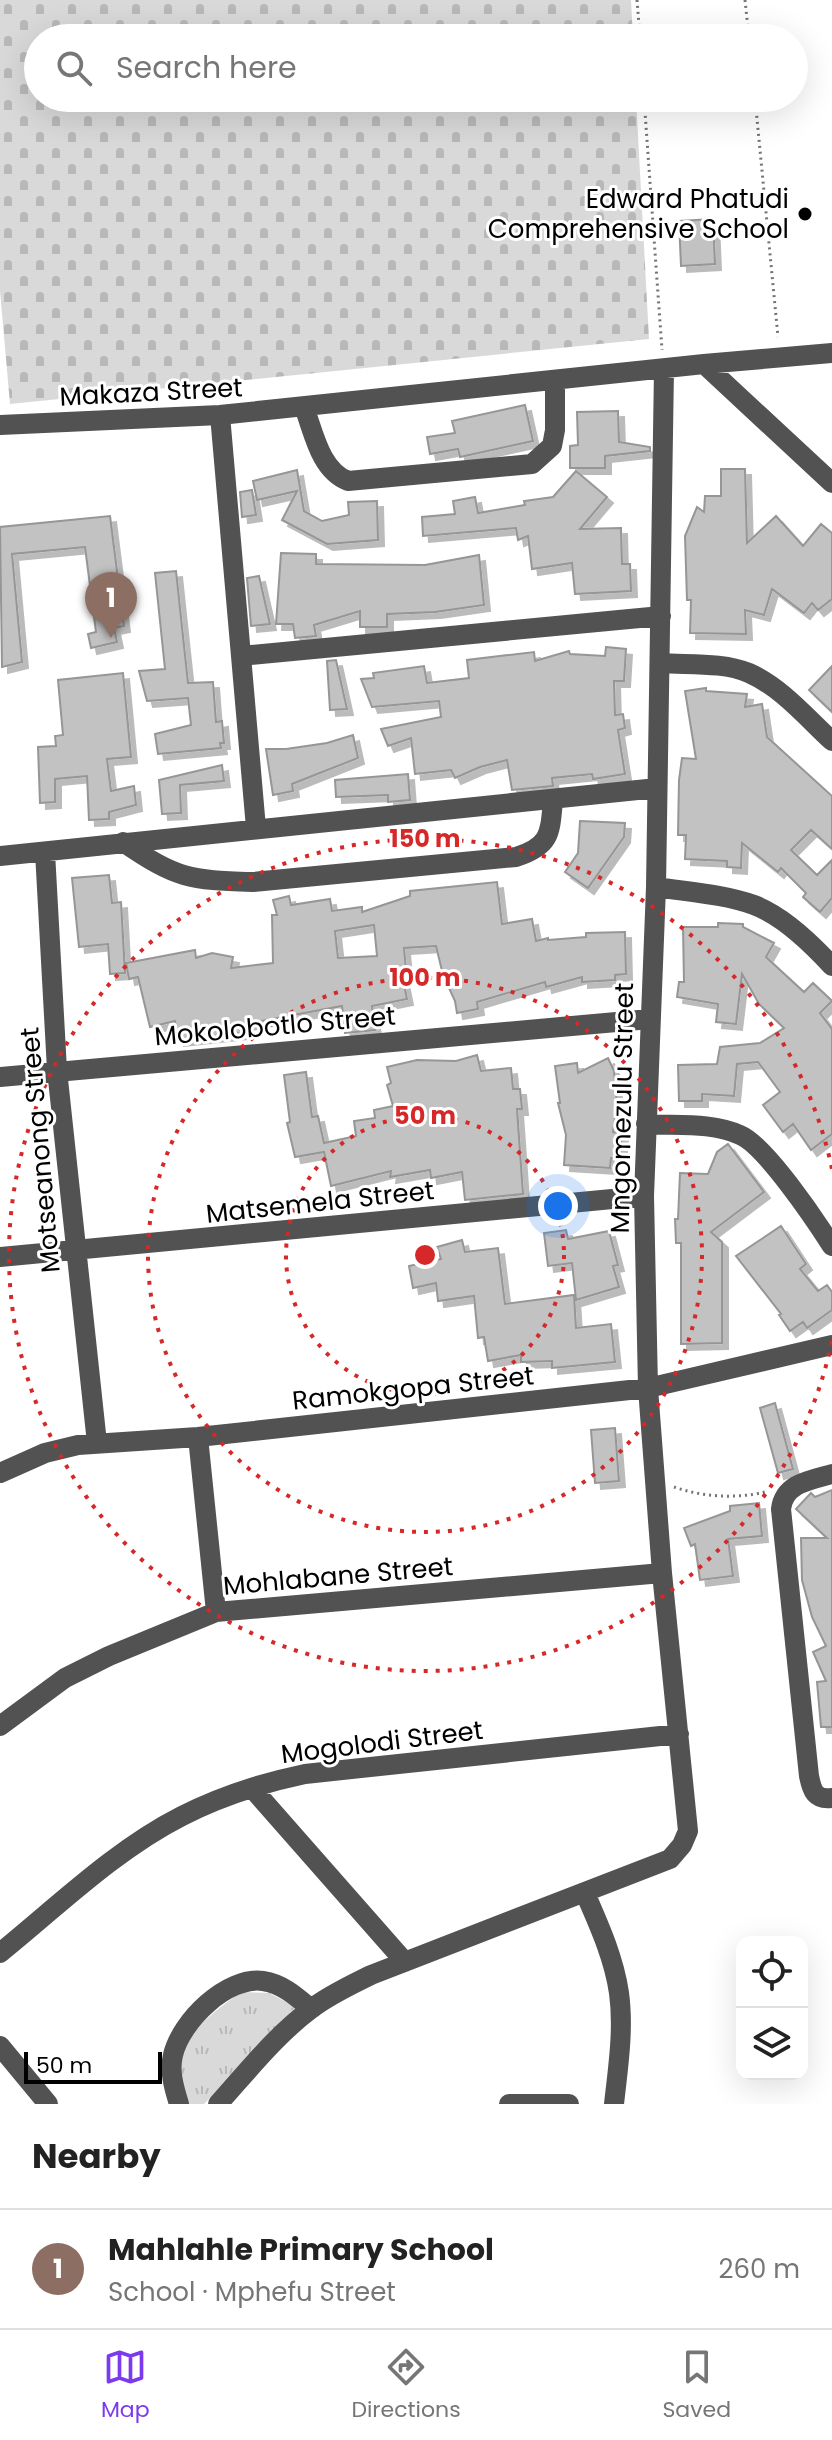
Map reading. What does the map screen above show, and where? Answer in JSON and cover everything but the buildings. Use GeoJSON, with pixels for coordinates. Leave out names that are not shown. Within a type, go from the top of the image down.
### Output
{"type":"FeatureCollection","features":[{"type":"Feature","properties":{"kind":"street","name":"Makaza Street"},"geometry":{"type":"LineString","coordinates":[[0,425],[220,415],[832,353]]}},
{"type":"Feature","properties":{"kind":"street"},"geometry":{"type":"LineString","coordinates":[[704,364],[832,483]]}},
{"type":"Feature","properties":{"kind":"street","name":"Mngomezulu Street"},"geometry":{"type":"LineString","coordinates":[[585,1893],[670,1859],[682,1845],[688,1831],[654,1476],[648,1388],[644,1196],[656,887],[664,369]]}},
{"type":"Feature","properties":{"kind":"street"},"geometry":{"type":"LineString","coordinates":[[304,407],[330,468],[338,477],[348,481],[482,470],[532,464],[544,456],[552,446],[555,430],[555,380]]}},
{"type":"Feature","properties":{"kind":"street"},"geometry":{"type":"LineString","coordinates":[[220,415],[256,828]]}},
{"type":"Feature","properties":{"kind":"street"},"geometry":{"type":"LineString","coordinates":[[241,656],[661,616]]}},
{"type":"Feature","properties":{"kind":"street"},"geometry":{"type":"LineString","coordinates":[[661,663],[746,672],[766,683],[832,741]]}},
{"type":"Feature","properties":{"kind":"street"},"geometry":{"type":"LineString","coordinates":[[0,856],[657,788]]}},
{"type":"Feature","properties":{"kind":"street"},"geometry":{"type":"LineString","coordinates":[[123,842],[159,867],[178,875],[217,881],[253,882],[516,857],[533,852],[544,843],[550,832],[553,800]]}},
{"type":"Feature","properties":{"kind":"street","name":"Motseanong Street"},"geometry":{"type":"LineString","coordinates":[[45,852],[57,1070],[97,1443]]}},
{"type":"Feature","properties":{"kind":"street"},"geometry":{"type":"LineString","coordinates":[[656,887],[730,898],[757,906],[803,938],[832,966]]}},
{"type":"Feature","properties":{"kind":"street","name":"Mokolobotlo Street"},"geometry":{"type":"LineString","coordinates":[[0,1077],[650,1019]]}},
{"type":"Feature","properties":{"kind":"street"},"geometry":{"type":"LineString","coordinates":[[646,1124],[714,1128],[745,1137],[763,1153],[832,1246]]}},
{"type":"Feature","properties":{"kind":"street","name":"Matsemela Street"},"geometry":{"type":"LineString","coordinates":[[0,1257],[644,1196]]}},
{"type":"Feature","properties":{"kind":"street","name":"Ramokgopa Street"},"geometry":{"type":"LineString","coordinates":[[0,1473],[45,1453],[97,1443],[198,1437],[648,1388],[832,1345]]}},
{"type":"Feature","properties":{"kind":"street"},"geometry":{"type":"LineString","coordinates":[[198,1437],[216,1612]]}},
{"type":"Feature","properties":{"kind":"street"},"geometry":{"type":"LineString","coordinates":[[832,1474],[803,1482],[786,1493],[782,1500],[782,1533],[809,1776],[812,1791],[817,1796],[832,1798]]}},
{"type":"Feature","properties":{"kind":"street","name":"Mohlabane Street"},"geometry":{"type":"LineString","coordinates":[[0,1726],[65,1678],[109,1656],[216,1612],[662,1573]]}},
{"type":"Feature","properties":{"kind":"street","name":"Mogolodi Street"},"geometry":{"type":"LineString","coordinates":[[0,1953],[148,1836],[181,1817],[252,1788],[305,1774],[679,1734]]}},
{"type":"Feature","properties":{"kind":"street"},"geometry":{"type":"LineString","coordinates":[[252,1788],[405,1962]]}},
{"type":"Feature","properties":{"kind":"street"},"geometry":{"type":"LineString","coordinates":[[218,2104],[283,2034],[311,2009],[371,1975],[585,1893],[603,1935],[619,1994],[620,2052],[614,2104]]}},
{"type":"Feature","properties":{"kind":"street"},"geometry":{"type":"LineString","coordinates":[[179,2104],[171,2073],[173,2055],[180,2037],[218,1994],[248,1980],[264,1981],[293,1994],[311,2009]]}},
{"type":"Feature","properties":{"kind":"street"},"geometry":{"type":"LineString","coordinates":[[0,2046],[48,2104]]}},
{"type":"Feature","properties":{"kind":"street"},"geometry":{"type":"LineString","coordinates":[[509,2104],[569,2104]]}},
{"type":"Feature","properties":{"kind":"path"},"geometry":{"type":"LineString","coordinates":[[637,0],[639,24]]}},
{"type":"Feature","properties":{"kind":"path"},"geometry":{"type":"LineString","coordinates":[[745,0],[748,24]]}},
{"type":"Feature","properties":{"kind":"path"},"geometry":{"type":"LineString","coordinates":[[645,112],[664,369]]}},
{"type":"Feature","properties":{"kind":"path"},"geometry":{"type":"LineString","coordinates":[[756,112],[780,357]]}},
{"type":"Feature","properties":{"kind":"path"},"geometry":{"type":"LineString","coordinates":[[654,1476],[693,1493],[723,1496],[770,1491],[782,1500]]}},
{"type":"Feature","properties":{"kind":"green space"},"geometry":{"type":"Polygon","coordinates":[[[0,0],[631,0],[632,24],[24,24],[24,112],[637,112],[649,339],[10,404],[0,291],[0,0]]]}},
{"type":"Feature","properties":{"kind":"green space"},"geometry":{"type":"Polygon","coordinates":[[[241,1992],[269,1993],[296,2007],[204,2104],[189,2104],[178,2078],[184,2048],[199,2026],[241,1992]]]}},
{"type":"Feature","properties":{"kind":"place","name":"Edward Phatudi Comprehensive School"},"geometry":{"type":"Point","coordinates":[805,214]}},
{"type":"Feature","properties":{"kind":"place","name":"Mahlahle Primary School"},"geometry":{"type":"Point","coordinates":[111,638]}}]}
